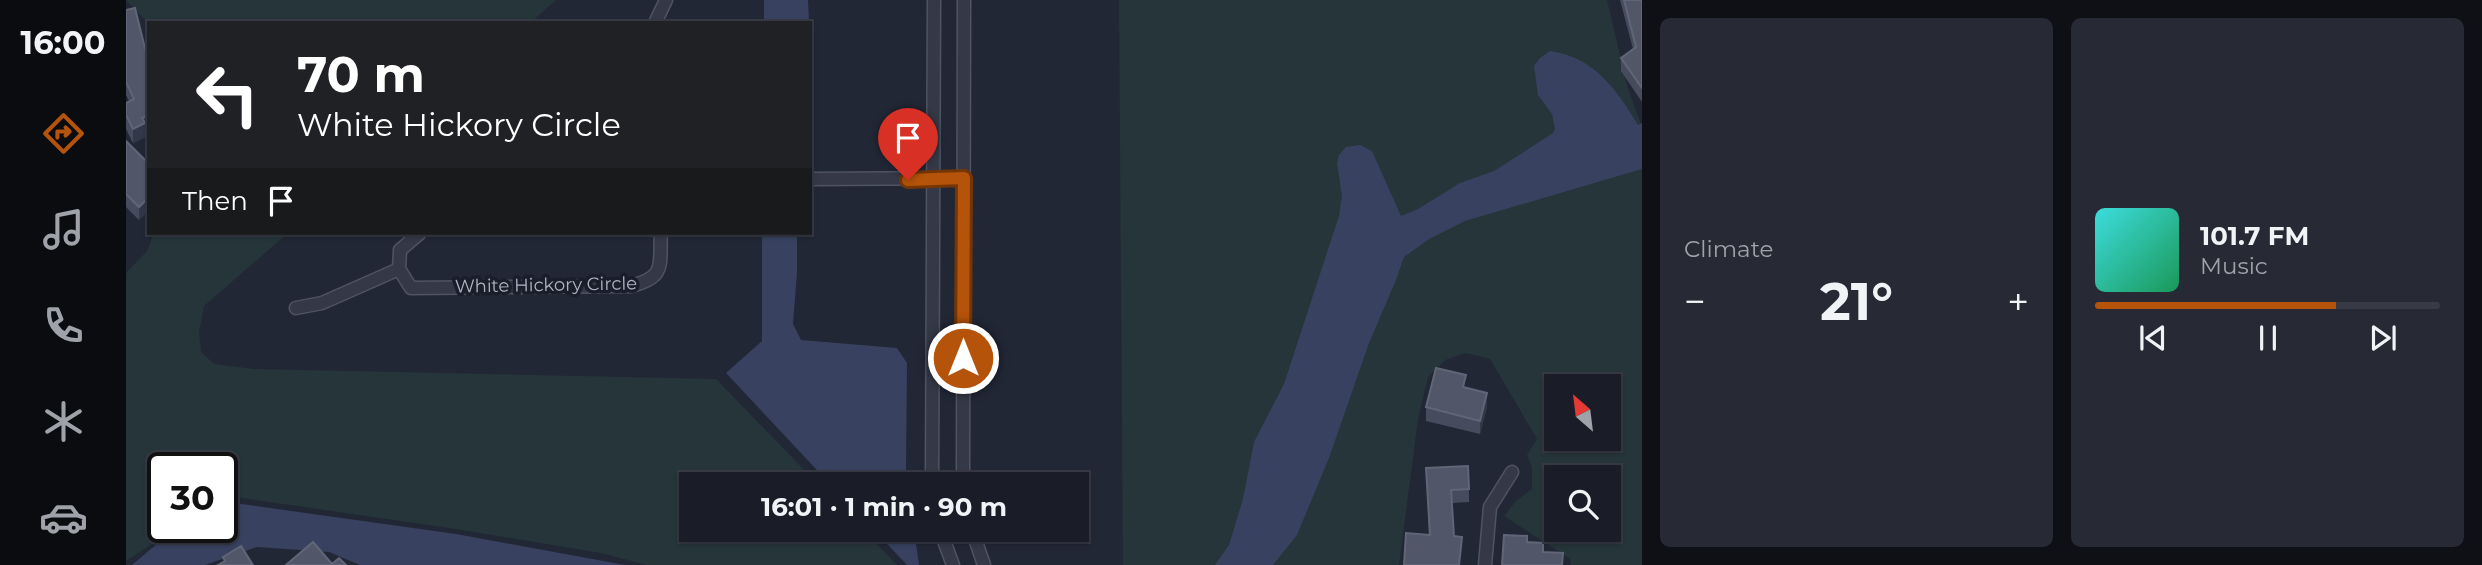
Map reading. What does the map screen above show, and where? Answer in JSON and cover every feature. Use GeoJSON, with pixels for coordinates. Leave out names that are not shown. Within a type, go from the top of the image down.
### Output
{"type":"FeatureCollection","features":[{"type":"Feature","properties":{"kind":"street"},"geometry":{"type":"LineString","coordinates":[[656,21],[666,0]]}},
{"type":"Feature","properties":{"kind":"street"},"geometry":{"type":"LineString","coordinates":[[932,472],[934,0]]}},
{"type":"Feature","properties":{"kind":"street"},"geometry":{"type":"LineString","coordinates":[[963,472],[964,0]]}},
{"type":"Feature","properties":{"kind":"street"},"geometry":{"type":"LineString","coordinates":[[812,179],[964,178]]}},
{"type":"Feature","properties":{"kind":"street"},"geometry":{"type":"LineString","coordinates":[[296,308],[322,303],[400,269],[400,250],[418,235]]}},
{"type":"Feature","properties":{"kind":"street","name":"White Hickory Circle"},"geometry":{"type":"LineString","coordinates":[[400,269],[411,288],[631,286],[650,282],[659,272],[662,235]]}},
{"type":"Feature","properties":{"kind":"street"},"geometry":{"type":"LineString","coordinates":[[1485,565],[1490,507],[1512,472]]}},
{"type":"Feature","properties":{"kind":"street"},"geometry":{"type":"LineString","coordinates":[[944,542],[953,565]]}},
{"type":"Feature","properties":{"kind":"street"},"geometry":{"type":"LineString","coordinates":[[976,542],[985,565]]}},
{"type":"Feature","properties":{"kind":"shaded area"},"geometry":{"type":"Polygon","coordinates":[[[126,0],[556,0],[532,21],[147,22],[126,0]]]}},
{"type":"Feature","properties":{"kind":"shaded area"},"geometry":{"type":"Polygon","coordinates":[[[1119,0],[1607,0],[1628,89],[1642,127],[1642,565],[1571,565],[1570,559],[1504,516],[1515,502],[1532,489],[1532,468],[1527,455],[1537,439],[1490,359],[1466,353],[1445,360],[1428,377],[1418,419],[1399,565],[1123,565],[1119,0]]]}},
{"type":"Feature","properties":{"kind":"shaded area"},"geometry":{"type":"Polygon","coordinates":[[[153,235],[286,235],[204,306],[199,332],[201,352],[214,364],[254,369],[716,379],[806,472],[679,472],[679,542],[875,542],[897,565],[647,565],[601,553],[456,529],[238,497],[238,452],[147,452],[147,543],[153,543],[126,561],[126,273],[147,251],[153,235]]]}},
{"type":"Feature","properties":{"kind":"water"},"geometry":{"type":"Polygon","coordinates":[[[764,0],[808,0],[809,21],[764,21],[764,0]]]}},
{"type":"Feature","properties":{"kind":"water"},"geometry":{"type":"Polygon","coordinates":[[[1550,51],[1566,54],[1591,68],[1612,87],[1638,125],[1642,123],[1642,169],[1465,221],[1429,239],[1404,257],[1369,343],[1329,458],[1297,535],[1273,565],[1215,565],[1229,545],[1243,499],[1254,442],[1284,384],[1339,216],[1342,196],[1337,163],[1339,155],[1346,147],[1360,145],[1372,151],[1401,216],[1418,209],[1460,183],[1494,171],[1553,133],[1555,129],[1552,114],[1538,95],[1534,66],[1550,51]]]}},
{"type":"Feature","properties":{"kind":"water"},"geometry":{"type":"Polygon","coordinates":[[[762,235],[797,235],[793,324],[801,340],[897,348],[907,363],[907,472],[819,472],[726,373],[762,341],[762,235]]]}},
{"type":"Feature","properties":{"kind":"water"},"geometry":{"type":"Polygon","coordinates":[[[238,504],[456,534],[625,565],[360,565],[329,552],[257,547],[205,565],[132,565],[158,543],[238,543],[238,504]]]}},
{"type":"Feature","properties":{"kind":"water"},"geometry":{"type":"Polygon","coordinates":[[[885,542],[916,542],[919,565],[907,565],[885,542]]]}},
{"type":"Feature","properties":{"kind":"building"},"geometry":{"type":"Polygon","coordinates":[[[1624,0],[1642,0],[1642,88],[1621,58],[1636,47],[1624,0]]]}},
{"type":"Feature","properties":{"kind":"building"},"geometry":{"type":"Polygon","coordinates":[[[135,8],[147,56],[147,116],[142,118],[145,123],[133,129],[126,115],[126,103],[134,99],[126,82],[126,10],[135,8]]]}},
{"type":"Feature","properties":{"kind":"building"},"geometry":{"type":"Polygon","coordinates":[[[126,141],[147,162],[147,199],[139,207],[126,194],[126,141]]]}},
{"type":"Feature","properties":{"kind":"building"},"geometry":{"type":"Polygon","coordinates":[[[1436,368],[1466,375],[1463,387],[1487,393],[1480,421],[1426,407],[1436,368]]]}},
{"type":"Feature","properties":{"kind":"building"},"geometry":{"type":"Polygon","coordinates":[[[1468,466],[1469,489],[1451,490],[1454,536],[1462,537],[1459,565],[1404,565],[1406,533],[1430,535],[1426,468],[1468,466]]]}},
{"type":"Feature","properties":{"kind":"building"},"geometry":{"type":"Polygon","coordinates":[[[1504,535],[1527,536],[1527,542],[1543,543],[1543,552],[1563,553],[1562,565],[1502,565],[1504,535]]]}},
{"type":"Feature","properties":{"kind":"building"},"geometry":{"type":"Polygon","coordinates":[[[313,542],[332,564],[339,558],[346,565],[286,565],[313,542]]]}},
{"type":"Feature","properties":{"kind":"building"},"geometry":{"type":"Polygon","coordinates":[[[241,546],[253,565],[218,565],[225,561],[223,557],[241,546]]]}},
{"type":"Feature","properties":{"kind":"route"},"geometry":{"type":"LineString","coordinates":[[908,180],[964,178],[963,358]]}}]}
